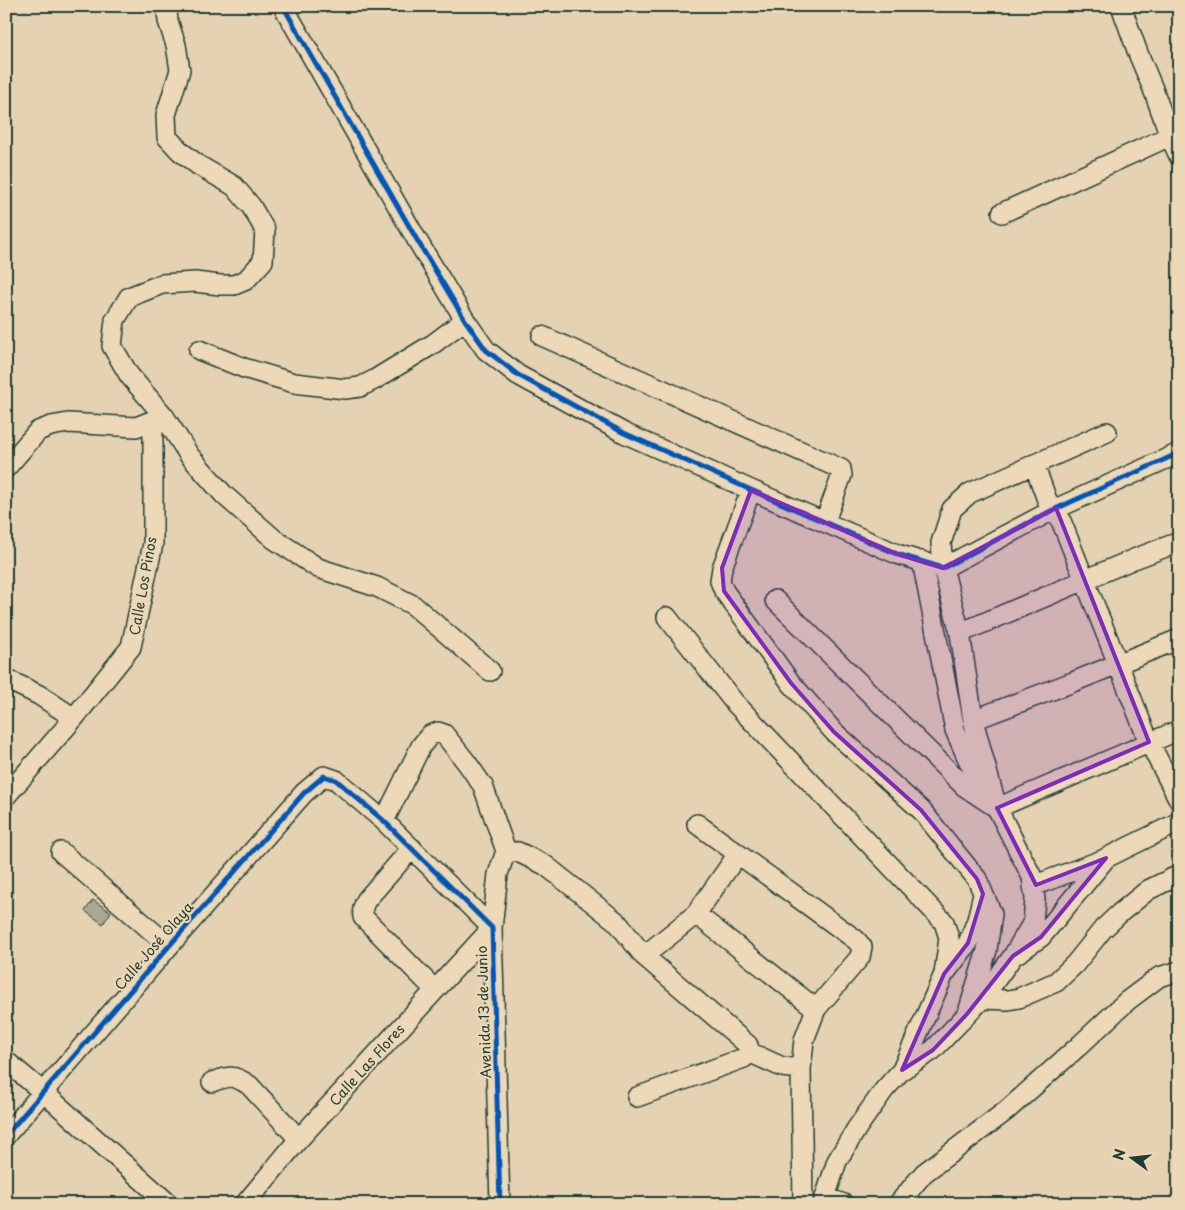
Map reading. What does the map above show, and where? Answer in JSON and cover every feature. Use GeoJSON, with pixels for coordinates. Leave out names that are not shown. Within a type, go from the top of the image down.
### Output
{"type":"FeatureCollection","features":[{"type":"Feature","properties":{"kind":"street"},"geometry":{"type":"LineString","coordinates":[[169,6],[167,9],[168,20],[176,45],[180,70],[166,116],[167,137],[198,166],[234,186],[252,206],[264,230],[263,261],[246,280],[234,285],[195,282],[162,284],[129,297],[115,320],[112,346],[129,375],[159,418],[189,455],[224,495],[274,539],[318,568],[377,587],[412,605],[490,671]]}},
{"type":"Feature","properties":{"kind":"street"},"geometry":{"type":"LineString","coordinates":[[283,6],[413,232],[465,320],[486,350],[518,376],[624,433],[897,554],[943,568],[1053,509],[1179,453]]}},
{"type":"Feature","properties":{"kind":"street"},"geometry":{"type":"LineString","coordinates":[[1121,6],[1179,156]]}},
{"type":"Feature","properties":{"kind":"street"},"geometry":{"type":"LineString","coordinates":[[1002,213],[1170,136]]}},
{"type":"Feature","properties":{"kind":"street"},"geometry":{"type":"LineString","coordinates":[[199,350],[244,368],[294,383],[345,389],[360,387],[374,380],[433,344],[465,320]]}},
{"type":"Feature","properties":{"kind":"street"},"geometry":{"type":"LineString","coordinates":[[542,336],[841,469],[842,475],[825,521]]}},
{"type":"Feature","properties":{"kind":"street"},"geometry":{"type":"LineString","coordinates":[[6,468],[38,431],[51,426],[68,424],[136,427],[159,418]]}},
{"type":"Feature","properties":{"kind":"street","name":"Calle Los Pinos"},"geometry":{"type":"LineString","coordinates":[[6,796],[74,718],[132,647],[153,544],[159,418]]}},
{"type":"Feature","properties":{"kind":"street"},"geometry":{"type":"LineString","coordinates":[[997,808],[973,720],[960,633],[943,568],[941,543],[952,509],[970,493],[1107,432]]}},
{"type":"Feature","properties":{"kind":"street"},"geometry":{"type":"LineString","coordinates":[[1034,464],[1085,580],[1149,742],[1179,800]]}},
{"type":"Feature","properties":{"kind":"street"},"geometry":{"type":"LineString","coordinates":[[751,490],[722,568],[720,581],[724,591],[791,683],[834,732],[922,810],[977,879],[992,914],[987,950],[967,1014]]}},
{"type":"Feature","properties":{"kind":"street"},"geometry":{"type":"LineString","coordinates":[[960,633],[1179,542]]}},
{"type":"Feature","properties":{"kind":"street"},"geometry":{"type":"LineString","coordinates":[[844,1204],[824,1200],[837,1161],[856,1128],[884,1090],[902,1070],[933,1050],[982,999],[1013,956],[1033,922],[1035,899],[1032,877],[997,808],[979,784],[955,730],[922,561]]}},
{"type":"Feature","properties":{"kind":"street"},"geometry":{"type":"LineString","coordinates":[[775,600],[964,786],[997,808]]}},
{"type":"Feature","properties":{"kind":"street"},"geometry":{"type":"LineString","coordinates":[[667,618],[734,702],[944,922],[948,938],[944,974]]}},
{"type":"Feature","properties":{"kind":"street"},"geometry":{"type":"LineString","coordinates":[[973,720],[1179,639]]}},
{"type":"Feature","properties":{"kind":"street"},"geometry":{"type":"LineString","coordinates":[[6,679],[40,696],[74,718]]}},
{"type":"Feature","properties":{"kind":"street"},"geometry":{"type":"LineString","coordinates":[[997,808],[1179,730]]}},
{"type":"Feature","properties":{"kind":"street"},"geometry":{"type":"LineString","coordinates":[[384,821],[421,746],[430,735],[438,732],[444,734],[483,786],[506,851],[498,874],[492,928]]}},
{"type":"Feature","properties":{"kind":"street","name":"Avenida 13 de Junio"},"geometry":{"type":"LineString","coordinates":[[324,776],[336,780],[384,821],[492,928],[500,1204]]}},
{"type":"Feature","properties":{"kind":"street","name":"Calle José Olaya"},"geometry":{"type":"LineString","coordinates":[[6,1135],[304,793],[324,776]]}},
{"type":"Feature","properties":{"kind":"street"},"geometry":{"type":"LineString","coordinates":[[1034,886],[1106,858],[1179,822]]}},
{"type":"Feature","properties":{"kind":"street"},"geometry":{"type":"LineString","coordinates":[[697,824],[856,940],[862,947],[860,958],[816,1009],[804,1040],[801,1068],[802,1204]]}},
{"type":"Feature","properties":{"kind":"street"},"geometry":{"type":"LineString","coordinates":[[412,848],[363,905],[363,917],[435,990]]}},
{"type":"Feature","properties":{"kind":"street"},"geometry":{"type":"LineString","coordinates":[[506,851],[518,852],[545,865],[617,922],[644,956],[748,1045],[749,1052],[744,1058],[637,1097]]}},
{"type":"Feature","properties":{"kind":"street"},"geometry":{"type":"LineString","coordinates":[[61,852],[169,946]]}},
{"type":"Feature","properties":{"kind":"street"},"geometry":{"type":"LineString","coordinates":[[644,956],[696,914],[738,854]]}},
{"type":"Feature","properties":{"kind":"street"},"geometry":{"type":"LineString","coordinates":[[1013,956],[1041,937],[1106,858]]}},
{"type":"Feature","properties":{"kind":"street"},"geometry":{"type":"LineString","coordinates":[[982,999],[1008,1000],[1019,998],[1056,982],[1075,964],[1103,929],[1120,913],[1148,890],[1179,875]]}},
{"type":"Feature","properties":{"kind":"street"},"geometry":{"type":"LineString","coordinates":[[902,1070],[944,974],[968,943],[983,894]]}},
{"type":"Feature","properties":{"kind":"street"},"geometry":{"type":"LineString","coordinates":[[696,914],[816,1009]]}},
{"type":"Feature","properties":{"kind":"street","name":"Calle Las Flores"},"geometry":{"type":"LineString","coordinates":[[245,1204],[299,1139],[492,928]]}},
{"type":"Feature","properties":{"kind":"street"},"geometry":{"type":"LineString","coordinates":[[898,1204],[924,1173],[1006,1111],[1126,1001],[1159,977],[1179,971]]}},
{"type":"Feature","properties":{"kind":"street"},"geometry":{"type":"LineString","coordinates":[[749,1052],[782,1067],[801,1068]]}},
{"type":"Feature","properties":{"kind":"street"},"geometry":{"type":"LineString","coordinates":[[6,1061],[169,1204]]}},
{"type":"Feature","properties":{"kind":"street"},"geometry":{"type":"LineString","coordinates":[[212,1082],[228,1076],[242,1080],[248,1084],[299,1139]]}},
{"type":"Feature","properties":{"kind":"highlighted area"},"geometry":{"type":"Polygon","coordinates":[[[751,490],[897,554],[943,568],[1056,508],[1149,742],[997,808],[1036,885],[1106,858],[1041,937],[1013,956],[967,1014],[933,1050],[902,1070],[944,974],[968,943],[983,894],[977,879],[921,810],[834,732],[791,683],[724,591],[722,568],[751,490]]]}},
{"type":"Feature","properties":{"kind":"building"},"geometry":{"type":"Polygon","coordinates":[[[93,900],[111,912],[103,924],[85,911],[93,900]]]}},
{"type":"Feature","properties":{"kind":"cycle path"},"geometry":{"type":"LineString","coordinates":[[283,6],[417,240],[465,320],[486,350],[518,375],[624,433],[897,554],[943,568],[1051,511],[1179,453]]}},
{"type":"Feature","properties":{"kind":"cycle path"},"geometry":{"type":"LineString","coordinates":[[6,1135],[304,793],[324,776],[336,780],[384,821],[492,928],[500,1204]]}}]}
